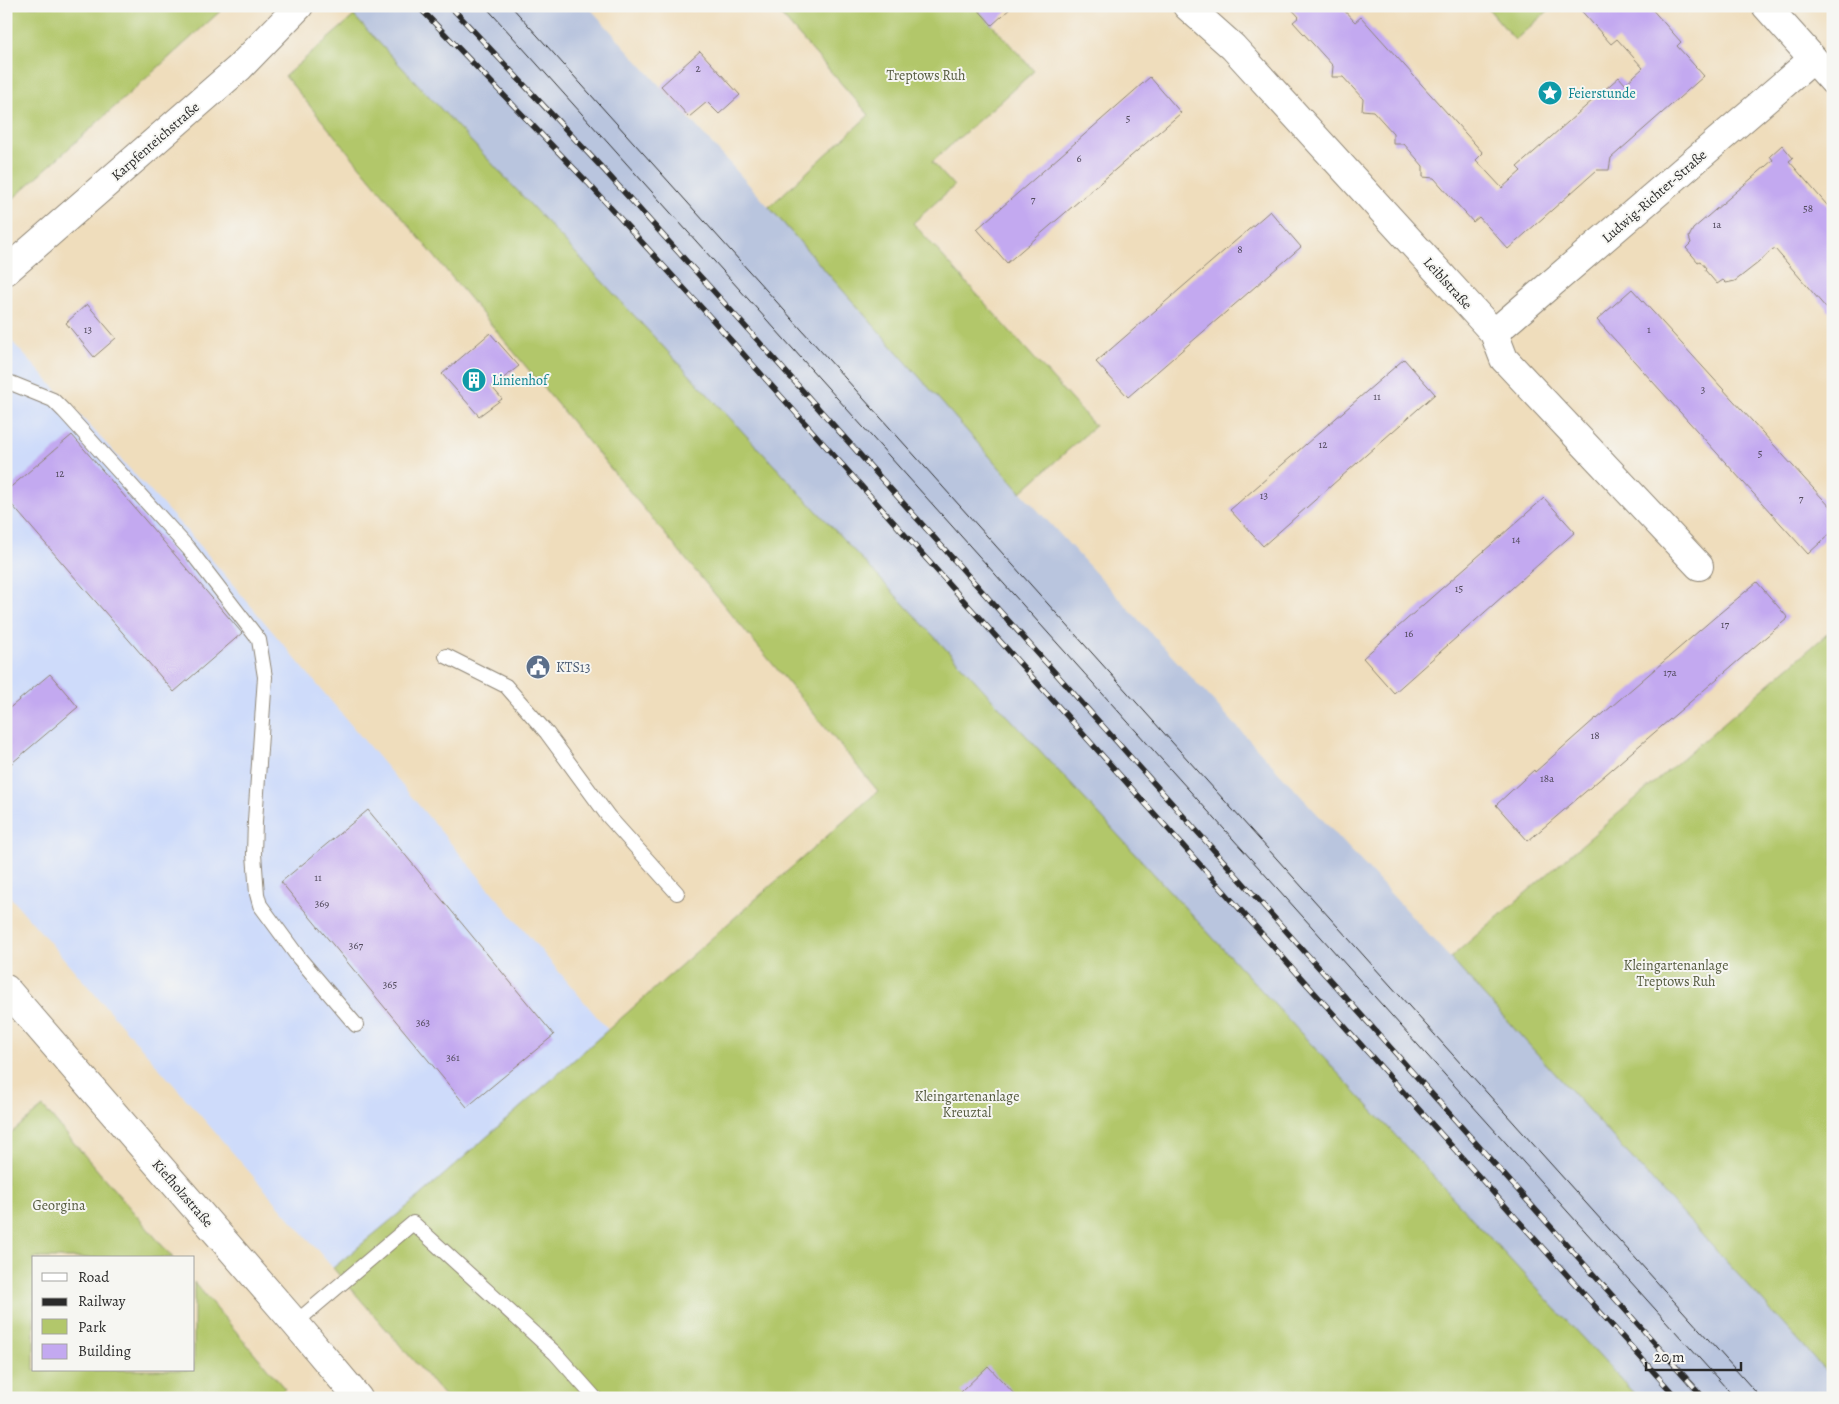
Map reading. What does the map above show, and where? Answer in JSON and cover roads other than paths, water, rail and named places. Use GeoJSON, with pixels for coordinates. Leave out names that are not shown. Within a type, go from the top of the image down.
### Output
{"type":"FeatureCollection","features":[{"type":"Feature","properties":{"kind":"street","name":"Karpfenteichstraße"},"geometry":{"type":"LineString","coordinates":[[6,271],[239,68],[299,6]]}},
{"type":"Feature","properties":{"kind":"street","name":"Leiblstraße"},"geometry":{"type":"LineString","coordinates":[[1187,6],[1233,47],[1494,333],[1504,359],[1699,566]]}},
{"type":"Feature","properties":{"kind":"street"},"geometry":{"type":"LineString","coordinates":[[1766,6],[1833,81]]}},
{"type":"Feature","properties":{"kind":"street","name":"Ludwig-Richter-Straße"},"geometry":{"type":"LineString","coordinates":[[1494,333],[1813,59]]}},
{"type":"Feature","properties":{"kind":"street","name":"Kiefholzstraße"},"geometry":{"type":"LineString","coordinates":[[6,989],[295,1322],[358,1398]]}},
{"type":"Feature","properties":{"kind":"lane"},"geometry":{"type":"LineString","coordinates":[[6,381],[53,400],[64,411],[189,549],[259,640],[265,677],[255,821],[256,894],[260,905],[299,958],[356,1025]]}},
{"type":"Feature","properties":{"kind":"lane"},"geometry":{"type":"LineString","coordinates":[[446,656],[506,686],[547,734],[608,816],[677,893]]}},
{"type":"Feature","properties":{"kind":"lane"},"geometry":{"type":"LineString","coordinates":[[295,1322],[413,1223],[555,1353],[596,1398]]}},
{"type":"Feature","properties":{"kind":"tram line"},"geometry":{"type":"LineString","coordinates":[[485,6],[1735,1398]]}},
{"type":"Feature","properties":{"kind":"tram line"},"geometry":{"type":"LineString","coordinates":[[511,6],[1761,1398]]}},
{"type":"Feature","properties":{"kind":"railway"},"geometry":{"type":"LineString","coordinates":[[418,6],[588,183],[711,318],[1677,1398]]}},
{"type":"Feature","properties":{"kind":"railway"},"geometry":{"type":"LineString","coordinates":[[450,6],[604,170],[726,305],[1704,1398]]}},
{"type":"Feature","properties":{"kind":"place","name":"Feierstunde"},"geometry":{"type":"Point","coordinates":[1550,93]}},
{"type":"Feature","properties":{"kind":"place","name":"Linienhof"},"geometry":{"type":"Point","coordinates":[474,380]}},
{"type":"Feature","properties":{"kind":"place","name":"KTS13"},"geometry":{"type":"Point","coordinates":[538,667]}},
{"type":"Feature","properties":{"kind":"park label","name":"Treptows Ruh"},"geometry":{"type":"Point","coordinates":[926,75]}},
{"type":"Feature","properties":{"kind":"park label","name":"Kleingartenanlage Treptows Ruh"},"geometry":{"type":"Point","coordinates":[1676,974]}},
{"type":"Feature","properties":{"kind":"park label","name":"Kleingartenanlage Kreuztal"},"geometry":{"type":"Point","coordinates":[967,1104]}},
{"type":"Feature","properties":{"kind":"park label","name":"Georgina"},"geometry":{"type":"Point","coordinates":[59,1205]}}]}
